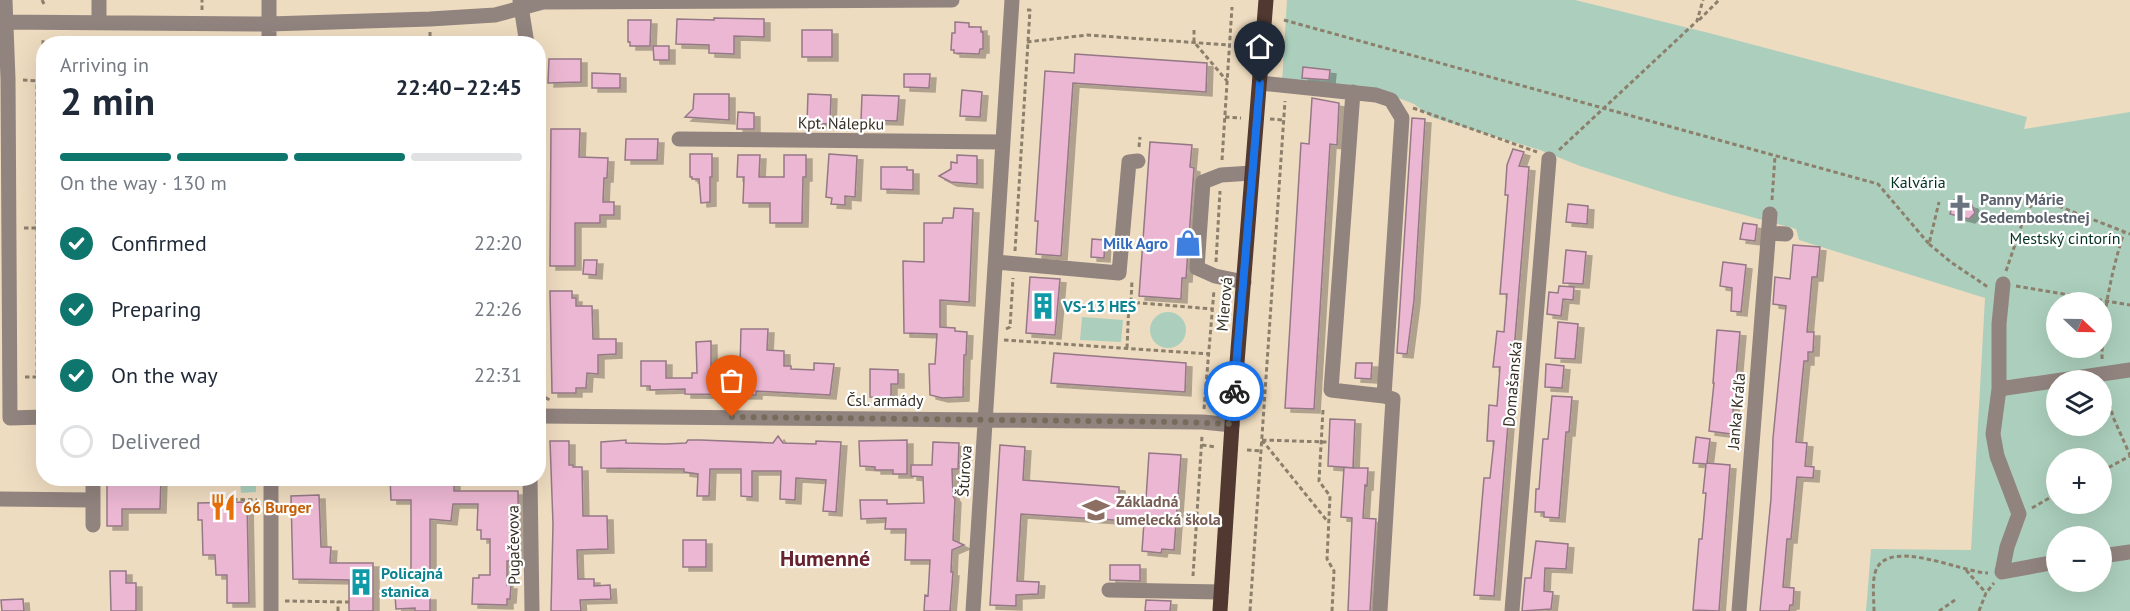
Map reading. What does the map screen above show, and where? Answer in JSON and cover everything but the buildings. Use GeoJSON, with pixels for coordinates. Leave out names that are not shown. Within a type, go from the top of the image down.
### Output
{"type":"FeatureCollection","features":[{"type":"Feature","properties":{"kind":"main road","name":"Mierová"},"geometry":{"type":"LineString","coordinates":[[1220,611],[1232,424],[1266,0]]}},
{"type":"Feature","properties":{"kind":"street"},"geometry":{"type":"LineString","coordinates":[[5,0],[3,22],[8,79],[10,418],[36,417]]}},
{"type":"Feature","properties":{"kind":"street"},"geometry":{"type":"LineString","coordinates":[[99,0],[99,23]]}},
{"type":"Feature","properties":{"kind":"street"},"geometry":{"type":"LineString","coordinates":[[269,0],[269,36]]}},
{"type":"Feature","properties":{"kind":"street"},"geometry":{"type":"LineString","coordinates":[[3,22],[269,24],[484,16],[495,15],[521,4],[543,2],[952,0]]}},
{"type":"Feature","properties":{"kind":"street"},"geometry":{"type":"LineString","coordinates":[[521,4],[526,36]]}},
{"type":"Feature","properties":{"kind":"street","name":"Štúrova"},"geometry":{"type":"LineString","coordinates":[[973,611],[1015,5]]}},
{"type":"Feature","properties":{"kind":"street"},"geometry":{"type":"LineString","coordinates":[[1260,83],[1376,95],[1391,100],[1402,118],[1384,396]]}},
{"type":"Feature","properties":{"kind":"street"},"geometry":{"type":"LineString","coordinates":[[1353,92],[1331,390],[1393,399],[1380,611]]}},
{"type":"Feature","properties":{"kind":"street","name":"Kpt. Nálepku"},"geometry":{"type":"LineString","coordinates":[[679,139],[1004,142]]}},
{"type":"Feature","properties":{"kind":"street","name":"Domašanská"},"geometry":{"type":"LineString","coordinates":[[1512,611],[1549,159]]}},
{"type":"Feature","properties":{"kind":"street"},"geometry":{"type":"LineString","coordinates":[[996,262],[1119,273],[1129,162],[1138,161]]}},
{"type":"Feature","properties":{"kind":"street"},"geometry":{"type":"LineString","coordinates":[[1244,282],[1215,276],[1197,268],[1203,182],[1221,175],[1252,173]]}},
{"type":"Feature","properties":{"kind":"street","name":"Janka Kráľa"},"geometry":{"type":"LineString","coordinates":[[1738,611],[1770,214]]}},
{"type":"Feature","properties":{"kind":"street"},"geometry":{"type":"LineString","coordinates":[[1769,233],[1786,234]]}},
{"type":"Feature","properties":{"kind":"street"},"geometry":{"type":"LineString","coordinates":[[2003,284],[1999,324],[1999,389],[1993,434],[1997,456],[2019,514],[2007,547],[2002,572],[2046,564]]}},
{"type":"Feature","properties":{"kind":"street"},"geometry":{"type":"LineString","coordinates":[[2112,373],[2130,370]]}},
{"type":"Feature","properties":{"kind":"street"},"geometry":{"type":"LineString","coordinates":[[1999,389],[2046,382]]}},
{"type":"Feature","properties":{"kind":"street","name":"Čsl. armády"},"geometry":{"type":"LineString","coordinates":[[546,416],[986,419],[1232,424]]}},
{"type":"Feature","properties":{"kind":"street"},"geometry":{"type":"LineString","coordinates":[[93,486],[93,525]]}},
{"type":"Feature","properties":{"kind":"street"},"geometry":{"type":"LineString","coordinates":[[271,486],[271,606]]}},
{"type":"Feature","properties":{"kind":"street","name":"Pugačevova"},"geometry":{"type":"LineString","coordinates":[[530,486],[532,611]]}},
{"type":"Feature","properties":{"kind":"street"},"geometry":{"type":"LineString","coordinates":[[0,499],[93,500]]}},
{"type":"Feature","properties":{"kind":"street"},"geometry":{"type":"LineString","coordinates":[[2112,555],[2130,552]]}},
{"type":"Feature","properties":{"kind":"street"},"geometry":{"type":"LineString","coordinates":[[1109,590],[1221,592]]}},
{"type":"Feature","properties":{"kind":"path"},"geometry":{"type":"LineString","coordinates":[[42,0],[45,6]]}},
{"type":"Feature","properties":{"kind":"path"},"geometry":{"type":"LineString","coordinates":[[1697,21],[1703,0]]}},
{"type":"Feature","properties":{"kind":"path"},"geometry":{"type":"LineString","coordinates":[[1391,100],[1540,153],[1549,159],[1719,0]]}},
{"type":"Feature","properties":{"kind":"path"},"geometry":{"type":"LineString","coordinates":[[1015,5],[1030,10],[1028,42],[1087,35],[1230,45]]}},
{"type":"Feature","properties":{"kind":"path"},"geometry":{"type":"LineString","coordinates":[[1204,411],[1230,45],[1228,31],[1232,7]]}},
{"type":"Feature","properties":{"kind":"path"},"geometry":{"type":"LineString","coordinates":[[1284,20],[1878,184],[1929,244],[1952,263],[1989,287],[2003,284],[2052,292]]}},
{"type":"Feature","properties":{"kind":"path"},"geometry":{"type":"LineString","coordinates":[[1194,30],[1194,42],[1227,81]]}},
{"type":"Feature","properties":{"kind":"path"},"geometry":{"type":"LineString","coordinates":[[15,79],[36,81]]}},
{"type":"Feature","properties":{"kind":"path"},"geometry":{"type":"LineString","coordinates":[[1250,611],[1286,86]]}},
{"type":"Feature","properties":{"kind":"path"},"geometry":{"type":"LineString","coordinates":[[1225,117],[1242,118]]}},
{"type":"Feature","properties":{"kind":"path"},"geometry":{"type":"LineString","coordinates":[[1270,119],[1283,120]]}},
{"type":"Feature","properties":{"kind":"path"},"geometry":{"type":"LineString","coordinates":[[1770,214],[1775,156]]}},
{"type":"Feature","properties":{"kind":"path"},"geometry":{"type":"LineString","coordinates":[[2003,284],[2010,254],[2035,197],[2130,234]]}},
{"type":"Feature","properties":{"kind":"path"},"geometry":{"type":"LineString","coordinates":[[1929,244],[1939,202]]}},
{"type":"Feature","properties":{"kind":"path"},"geometry":{"type":"LineString","coordinates":[[2109,292],[2124,232]]}},
{"type":"Feature","properties":{"kind":"path"},"geometry":{"type":"LineString","coordinates":[[1127,348],[1129,302],[1212,309]]}},
{"type":"Feature","properties":{"kind":"path"},"geometry":{"type":"LineString","coordinates":[[2112,302],[2130,305]]}},
{"type":"Feature","properties":{"kind":"path"},"geometry":{"type":"LineString","coordinates":[[1002,340],[1209,354]]}},
{"type":"Feature","properties":{"kind":"path"},"geometry":{"type":"LineString","coordinates":[[9,376],[36,377]]}},
{"type":"Feature","properties":{"kind":"path"},"geometry":{"type":"LineString","coordinates":[[1323,411],[1319,482],[1330,496],[1327,559],[1334,572],[1332,611]]}},
{"type":"Feature","properties":{"kind":"path"},"geometry":{"type":"LineString","coordinates":[[2112,413],[2130,455],[2112,465]]}},
{"type":"Feature","properties":{"kind":"path"},"geometry":{"type":"LineString","coordinates":[[1192,591],[1203,427]]}},
{"type":"Feature","properties":{"kind":"path"},"geometry":{"type":"LineString","coordinates":[[1263,440],[1327,442]]}},
{"type":"Feature","properties":{"kind":"path"},"geometry":{"type":"LineString","coordinates":[[1263,440],[1329,523]]}},
{"type":"Feature","properties":{"kind":"path"},"geometry":{"type":"LineString","coordinates":[[1202,445],[1216,447]]}},
{"type":"Feature","properties":{"kind":"path"},"geometry":{"type":"LineString","coordinates":[[1247,450],[1262,451]]}},
{"type":"Feature","properties":{"kind":"path"},"geometry":{"type":"LineString","coordinates":[[222,503],[222,499],[271,500]]}},
{"type":"Feature","properties":{"kind":"path"},"geometry":{"type":"LineString","coordinates":[[2019,514],[2046,499]]}},
{"type":"Feature","properties":{"kind":"path"},"geometry":{"type":"LineString","coordinates":[[1874,611],[1875,572],[1883,561],[1897,556],[1911,556],[1985,574],[2002,572]]}},
{"type":"Feature","properties":{"kind":"path"},"geometry":{"type":"LineString","coordinates":[[1965,569],[1986,594]]}},
{"type":"Feature","properties":{"kind":"path"},"geometry":{"type":"LineString","coordinates":[[1979,611],[1986,594],[2002,572]]}},
{"type":"Feature","properties":{"kind":"path"},"geometry":{"type":"LineString","coordinates":[[1939,611],[1954,600]]}},
{"type":"Feature","properties":{"kind":"path"},"geometry":{"type":"LineString","coordinates":[[338,602],[338,611]]}},
{"type":"Feature","properties":{"kind":"path"},"geometry":{"type":"LineString","coordinates":[[271,606],[349,602]]}},
{"type":"Feature","properties":{"kind":"green space","name":"Kalvária"},"geometry":{"type":"Polygon","coordinates":[[[1287,0],[1575,0],[2027,117],[2024,129],[2130,112],[2130,611],[1866,611],[1871,549],[1971,550],[1985,298],[1799,240],[1796,229],[1671,195],[1580,166],[1540,150],[1431,117],[1414,104],[1375,89],[1282,82],[1287,0]]]}},
{"type":"Feature","properties":{"kind":"green space"},"geometry":{"type":"Polygon","coordinates":[[[1168,312],[1181,317],[1186,330],[1181,343],[1168,348],[1155,343],[1150,330],[1155,317],[1168,312]]]}},
{"type":"Feature","properties":{"kind":"green space"},"geometry":{"type":"Polygon","coordinates":[[[1082,317],[1123,320],[1121,342],[1080,340],[1082,317]]]}},
{"type":"Feature","properties":{"kind":"green space"},"geometry":{"type":"Polygon","coordinates":[[[240,486],[256,486],[256,492],[241,493],[240,486]]]}},
{"type":"Feature","properties":{"kind":"way so far"},"geometry":{"type":"LineString","coordinates":[[732,417],[1232,424],[1234,391]]}},
{"type":"Feature","properties":{"kind":"place","name":"Panny Márie Sedembolestnej"},"geometry":{"type":"Point","coordinates":[1960,208]}},
{"type":"Feature","properties":{"kind":"place","name":"Milk Agro"},"geometry":{"type":"Point","coordinates":[1188,243]}},
{"type":"Feature","properties":{"kind":"place","name":"VS-13 HES"},"geometry":{"type":"Point","coordinates":[1043,306]}},
{"type":"Feature","properties":{"kind":"place","name":"66 Burger"},"geometry":{"type":"Point","coordinates":[223,507]}},
{"type":"Feature","properties":{"kind":"place","name":"Základná umelecká škola"},"geometry":{"type":"Point","coordinates":[1096,510]}},
{"type":"Feature","properties":{"kind":"place","name":"Policajná stanica"},"geometry":{"type":"Point","coordinates":[361,582]}},
{"type":"Feature","properties":{"kind":"district","name":"Humenné"},"geometry":{"type":"Point","coordinates":[825,558]}},
{"type":"Feature","properties":{"kind":"route"},"geometry":{"type":"LineString","coordinates":[[1234,391],[1260,83]]}},
{"type":"Feature","properties":{"kind":"park label","name":"Mestský cintorín"},"geometry":{"type":"Point","coordinates":[2065,238]}}]}
